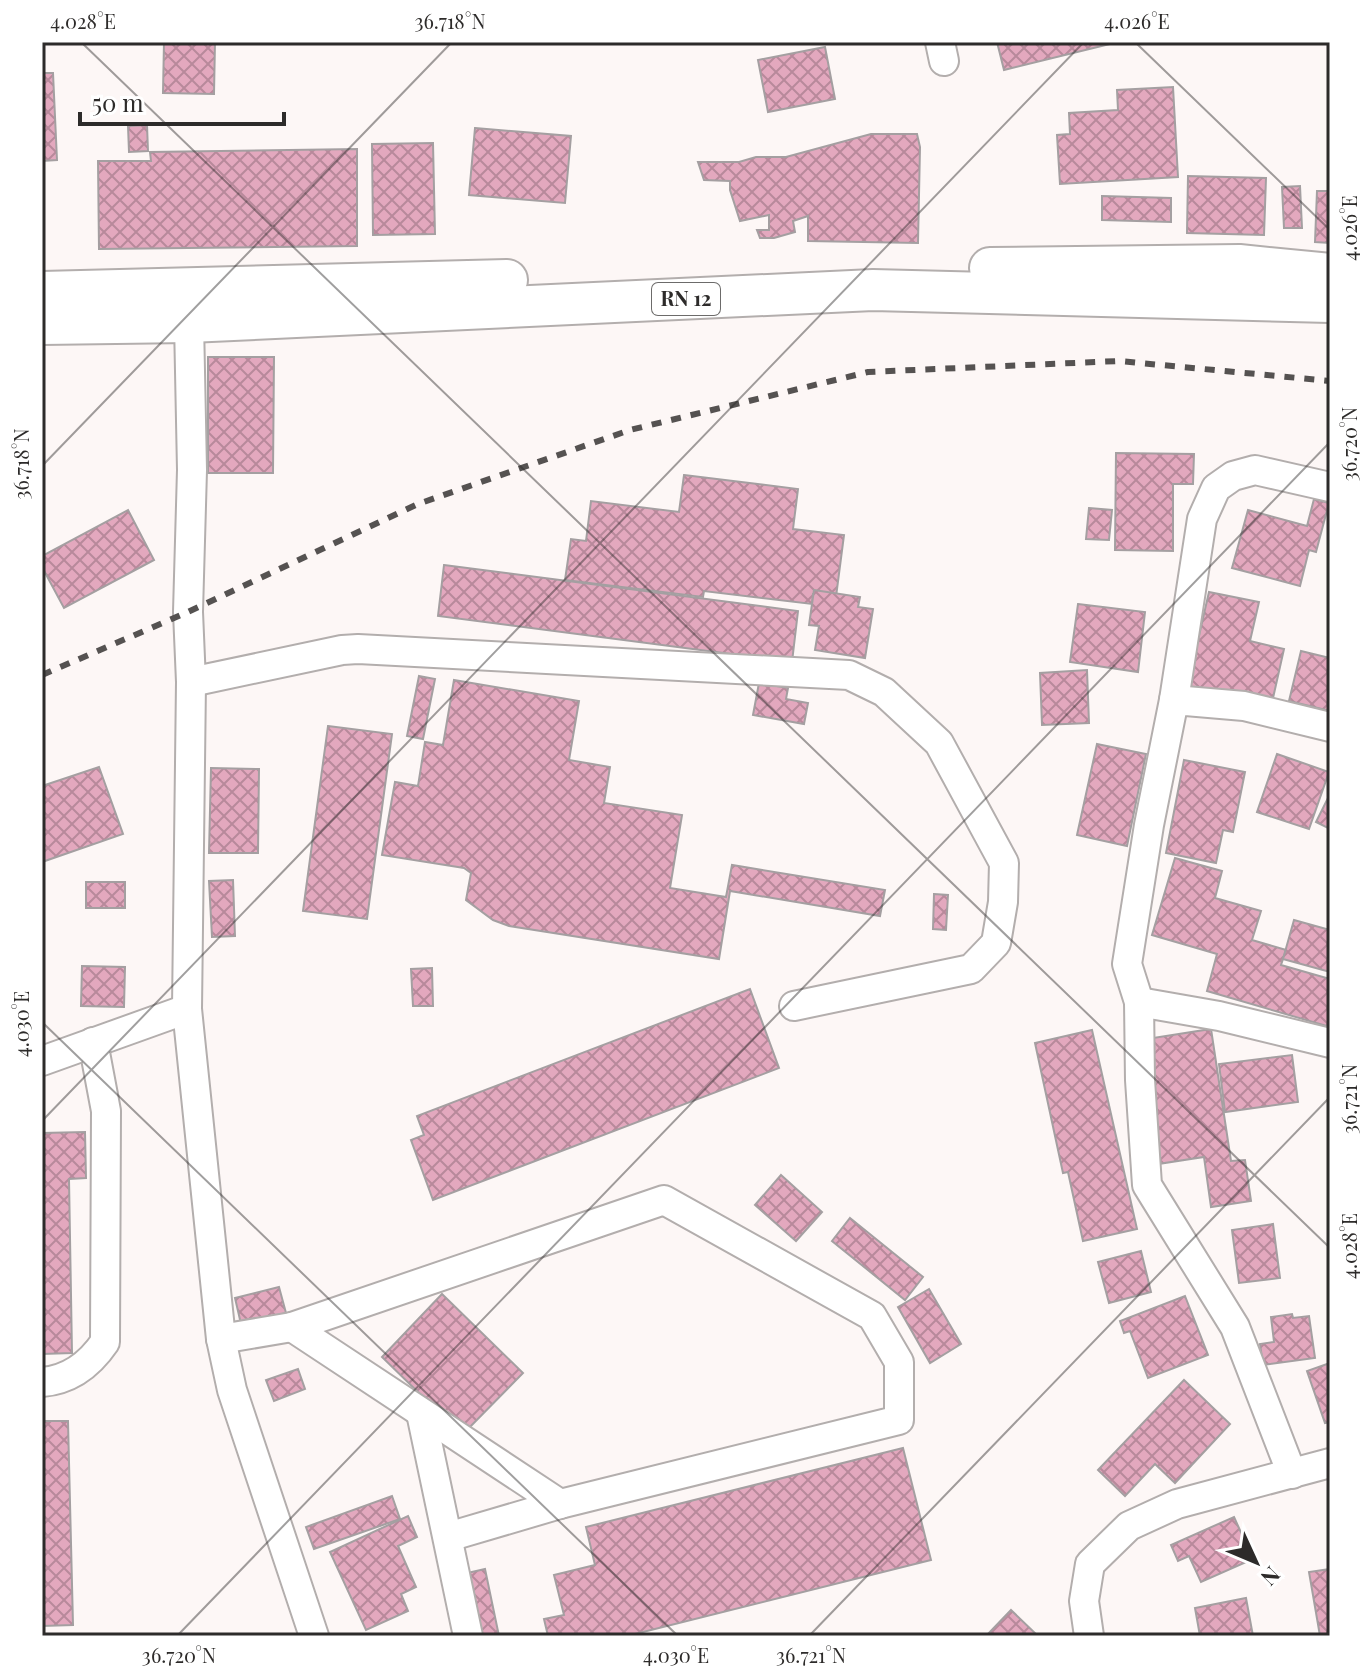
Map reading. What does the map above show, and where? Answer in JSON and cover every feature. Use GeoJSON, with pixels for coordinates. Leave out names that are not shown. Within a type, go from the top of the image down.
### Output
{"type":"FeatureCollection","features":[{"type":"Feature","properties":{"kind":"highway","name":"RN 12"},"geometry":{"type":"LineString","coordinates":[[42,292],[1039,266],[1239,265],[1330,274]]}},
{"type":"Feature","properties":{"kind":"highway","name":"RN 12"},"geometry":{"type":"LineString","coordinates":[[42,324],[189,322],[873,290],[1330,302]]}},
{"type":"Feature","properties":{"kind":"street"},"geometry":{"type":"LineString","coordinates":[[189,322],[192,470],[188,612],[191,682],[187,1009],[221,1339],[232,1390],[314,1636]]}},
{"type":"Feature","properties":{"kind":"street"},"geometry":{"type":"LineString","coordinates":[[1292,1474],[1235,1327],[1147,1185],[1140,1080],[1139,1002],[1127,964],[1149,825],[1174,700],[1202,519],[1216,488],[1233,476],[1255,470],[1330,487]]}},
{"type":"Feature","properties":{"kind":"street"},"geometry":{"type":"LineString","coordinates":[[191,682],[358,649],[849,675],[884,692],[939,743],[1004,863],[1003,902],[996,943],[971,969],[794,1006]]}},
{"type":"Feature","properties":{"kind":"street"},"geometry":{"type":"LineString","coordinates":[[1174,700],[1244,706],[1330,727]]}},
{"type":"Feature","properties":{"kind":"street"},"geometry":{"type":"LineString","coordinates":[[1139,1002],[1219,1016],[1330,1043]]}},
{"type":"Feature","properties":{"kind":"street"},"geometry":{"type":"LineString","coordinates":[[42,1061],[187,1009]]}},
{"type":"Feature","properties":{"kind":"street"},"geometry":{"type":"LineString","coordinates":[[42,1382],[54,1381],[75,1372],[93,1360],[105,1342],[106,1111],[93,1042]]}},
{"type":"Feature","properties":{"kind":"street"},"geometry":{"type":"LineString","coordinates":[[221,1339],[292,1327],[664,1200],[872,1316],[899,1362],[899,1420],[560,1504],[448,1537]]}},
{"type":"Feature","properties":{"kind":"street"},"geometry":{"type":"LineString","coordinates":[[292,1327],[560,1504]]}},
{"type":"Feature","properties":{"kind":"street"},"geometry":{"type":"LineString","coordinates":[[421,1413],[468,1636]]}},
{"type":"Feature","properties":{"kind":"street"},"geometry":{"type":"LineString","coordinates":[[1089,1636],[1084,1601],[1090,1564],[1129,1526],[1177,1504],[1330,1463]]}},
{"type":"Feature","properties":{"kind":"building"},"geometry":{"type":"Polygon","coordinates":[[[164,42],[215,42],[214,94],[163,93],[164,42]]]}},
{"type":"Feature","properties":{"kind":"building"},"geometry":{"type":"Polygon","coordinates":[[[997,42],[1118,42],[1004,70],[997,42]]]}},
{"type":"Feature","properties":{"kind":"building"},"geometry":{"type":"Polygon","coordinates":[[[825,47],[835,99],[768,112],[758,60],[825,47]]]}},
{"type":"Feature","properties":{"kind":"building"},"geometry":{"type":"Polygon","coordinates":[[[42,73],[53,73],[57,160],[42,161],[42,73]]]}},
{"type":"Feature","properties":{"kind":"building"},"geometry":{"type":"Polygon","coordinates":[[[1173,87],[1178,177],[1060,184],[1057,135],[1070,134],[1069,113],[1118,110],[1117,90],[1173,87]]]}},
{"type":"Feature","properties":{"kind":"building"},"geometry":{"type":"Polygon","coordinates":[[[147,125],[148,151],[129,152],[128,126],[147,125]]]}},
{"type":"Feature","properties":{"kind":"building"},"geometry":{"type":"Polygon","coordinates":[[[475,128],[571,136],[565,203],[469,195],[475,128]]]}},
{"type":"Feature","properties":{"kind":"building"},"geometry":{"type":"Polygon","coordinates":[[[871,134],[917,134],[920,147],[918,243],[808,241],[808,216],[793,221],[795,232],[760,238],[757,230],[769,230],[769,215],[740,221],[730,181],[704,180],[698,162],[786,157],[871,134]]]}},
{"type":"Feature","properties":{"kind":"building"},"geometry":{"type":"Polygon","coordinates":[[[433,143],[435,234],[373,235],[372,144],[433,143]]]}},
{"type":"Feature","properties":{"kind":"building"},"geometry":{"type":"Polygon","coordinates":[[[357,149],[357,246],[99,249],[98,161],[151,161],[150,152],[357,149]]]}},
{"type":"Feature","properties":{"kind":"building"},"geometry":{"type":"Polygon","coordinates":[[[1188,176],[1266,178],[1264,235],[1187,233],[1188,176]]]}},
{"type":"Feature","properties":{"kind":"building"},"geometry":{"type":"Polygon","coordinates":[[[1300,186],[1302,228],[1284,228],[1282,187],[1300,186]]]}},
{"type":"Feature","properties":{"kind":"building"},"geometry":{"type":"Polygon","coordinates":[[[1317,191],[1330,191],[1330,243],[1315,242],[1317,191]]]}},
{"type":"Feature","properties":{"kind":"building"},"geometry":{"type":"Polygon","coordinates":[[[1102,196],[1171,198],[1171,222],[1102,220],[1102,196]]]}},
{"type":"Feature","properties":{"kind":"building"},"geometry":{"type":"Polygon","coordinates":[[[208,357],[274,357],[273,473],[208,473],[208,357]]]}},
{"type":"Feature","properties":{"kind":"building"},"geometry":{"type":"Polygon","coordinates":[[[1116,453],[1194,454],[1193,484],[1173,484],[1173,551],[1115,550],[1116,453]]]}},
{"type":"Feature","properties":{"kind":"building"},"geometry":{"type":"Polygon","coordinates":[[[684,475],[798,489],[793,529],[844,535],[836,597],[813,594],[812,604],[704,591],[703,597],[565,580],[571,539],[586,541],[591,501],[679,512],[684,475]]]}},
{"type":"Feature","properties":{"kind":"building"},"geometry":{"type":"Polygon","coordinates":[[[1314,499],[1329,503],[1316,552],[1309,550],[1300,586],[1232,568],[1248,510],[1307,526],[1314,499]]]}},
{"type":"Feature","properties":{"kind":"building"},"geometry":{"type":"Polygon","coordinates":[[[1089,508],[1112,510],[1109,540],[1086,539],[1089,508]]]}},
{"type":"Feature","properties":{"kind":"building"},"geometry":{"type":"Polygon","coordinates":[[[128,510],[154,560],[64,608],[42,567],[42,556],[128,510]]]}},
{"type":"Feature","properties":{"kind":"building"},"geometry":{"type":"Polygon","coordinates":[[[444,565],[798,611],[792,662],[438,616],[444,565]]]}},
{"type":"Feature","properties":{"kind":"building"},"geometry":{"type":"Polygon","coordinates":[[[814,590],[860,597],[858,607],[873,609],[865,658],[815,650],[819,626],[809,625],[814,590]]]}},
{"type":"Feature","properties":{"kind":"building"},"geometry":{"type":"Polygon","coordinates":[[[1209,592],[1259,602],[1250,641],[1284,649],[1271,707],[1187,688],[1209,592]]]}},
{"type":"Feature","properties":{"kind":"building"},"geometry":{"type":"Polygon","coordinates":[[[1078,604],[1145,612],[1138,672],[1070,662],[1078,604]]]}},
{"type":"Feature","properties":{"kind":"building"},"geometry":{"type":"Polygon","coordinates":[[[1301,651],[1330,658],[1330,711],[1289,701],[1301,651]]]}},
{"type":"Feature","properties":{"kind":"building"},"geometry":{"type":"Polygon","coordinates":[[[1087,670],[1089,723],[1042,725],[1040,673],[1087,670]]]}},
{"type":"Feature","properties":{"kind":"building"},"geometry":{"type":"Polygon","coordinates":[[[419,676],[435,679],[423,739],[407,736],[419,676]]]}},
{"type":"Feature","properties":{"kind":"building"},"geometry":{"type":"Polygon","coordinates":[[[454,680],[579,701],[569,760],[610,767],[604,803],[682,815],[670,888],[726,897],[732,865],[885,890],[880,916],[730,891],[719,959],[509,926],[493,920],[466,900],[471,873],[464,868],[382,855],[395,782],[418,786],[425,742],[443,745],[454,680]]]}},
{"type":"Feature","properties":{"kind":"building"},"geometry":{"type":"Polygon","coordinates":[[[759,683],[788,688],[786,699],[808,703],[804,724],[753,715],[759,683]]]}},
{"type":"Feature","properties":{"kind":"building"},"geometry":{"type":"Polygon","coordinates":[[[328,726],[392,734],[367,919],[303,911],[328,726]]]}},
{"type":"Feature","properties":{"kind":"building"},"geometry":{"type":"Polygon","coordinates":[[[1097,744],[1146,754],[1127,846],[1077,835],[1097,744]]]}},
{"type":"Feature","properties":{"kind":"building"},"geometry":{"type":"Polygon","coordinates":[[[1277,754],[1329,772],[1309,829],[1257,812],[1277,754]]]}},
{"type":"Feature","properties":{"kind":"building"},"geometry":{"type":"Polygon","coordinates":[[[1184,760],[1245,772],[1233,832],[1223,830],[1216,863],[1166,853],[1184,760]]]}},
{"type":"Feature","properties":{"kind":"building"},"geometry":{"type":"Polygon","coordinates":[[[99,767],[123,834],[42,862],[42,786],[99,767]]]}},
{"type":"Feature","properties":{"kind":"building"},"geometry":{"type":"Polygon","coordinates":[[[211,768],[259,769],[258,853],[209,853],[211,768]]]}},
{"type":"Feature","properties":{"kind":"building"},"geometry":{"type":"Polygon","coordinates":[[[1330,794],[1330,829],[1316,822],[1330,794]]]}},
{"type":"Feature","properties":{"kind":"building"},"geometry":{"type":"Polygon","coordinates":[[[1175,858],[1222,871],[1215,898],[1261,911],[1252,940],[1286,950],[1281,965],[1330,979],[1330,1027],[1207,991],[1217,954],[1152,935],[1175,858]]]}},
{"type":"Feature","properties":{"kind":"building"},"geometry":{"type":"Polygon","coordinates":[[[233,880],[235,936],[212,937],[209,881],[233,880]]]}},
{"type":"Feature","properties":{"kind":"building"},"geometry":{"type":"Polygon","coordinates":[[[86,882],[125,882],[125,908],[86,908],[86,882]]]}},
{"type":"Feature","properties":{"kind":"building"},"geometry":{"type":"Polygon","coordinates":[[[934,894],[948,895],[946,930],[933,929],[934,894]]]}},
{"type":"Feature","properties":{"kind":"building"},"geometry":{"type":"Polygon","coordinates":[[[1294,920],[1330,930],[1330,972],[1283,959],[1294,920]]]}},
{"type":"Feature","properties":{"kind":"building"},"geometry":{"type":"Polygon","coordinates":[[[82,966],[125,967],[124,1007],[81,1006],[82,966]]]}},
{"type":"Feature","properties":{"kind":"building"},"geometry":{"type":"Polygon","coordinates":[[[432,968],[433,1006],[413,1006],[411,969],[432,968]]]}},
{"type":"Feature","properties":{"kind":"building"},"geometry":{"type":"Polygon","coordinates":[[[750,989],[779,1068],[433,1200],[411,1140],[424,1135],[417,1116],[750,989]]]}},
{"type":"Feature","properties":{"kind":"building"},"geometry":{"type":"Polygon","coordinates":[[[1211,1029],[1231,1161],[1245,1160],[1251,1201],[1211,1207],[1204,1157],[1158,1164],[1140,1040],[1211,1029]]]}},
{"type":"Feature","properties":{"kind":"building"},"geometry":{"type":"Polygon","coordinates":[[[1092,1030],[1137,1229],[1083,1241],[1068,1172],[1063,1173],[1035,1043],[1092,1030]]]}},
{"type":"Feature","properties":{"kind":"building"},"geometry":{"type":"Polygon","coordinates":[[[1292,1055],[1298,1102],[1225,1112],[1219,1064],[1292,1055]]]}},
{"type":"Feature","properties":{"kind":"building"},"geometry":{"type":"Polygon","coordinates":[[[85,1132],[86,1178],[69,1179],[72,1353],[42,1354],[42,1133],[85,1132]]]}},
{"type":"Feature","properties":{"kind":"building"},"geometry":{"type":"Polygon","coordinates":[[[781,1175],[822,1212],[796,1241],[755,1205],[781,1175]]]}},
{"type":"Feature","properties":{"kind":"building"},"geometry":{"type":"Polygon","coordinates":[[[850,1218],[923,1277],[905,1300],[832,1241],[850,1218]]]}},
{"type":"Feature","properties":{"kind":"building"},"geometry":{"type":"Polygon","coordinates":[[[1273,1224],[1280,1278],[1239,1283],[1232,1230],[1273,1224]]]}},
{"type":"Feature","properties":{"kind":"building"},"geometry":{"type":"Polygon","coordinates":[[[1141,1251],[1151,1292],[1109,1303],[1098,1262],[1141,1251]]]}},
{"type":"Feature","properties":{"kind":"building"},"geometry":{"type":"Polygon","coordinates":[[[279,1287],[286,1313],[241,1324],[235,1298],[279,1287]]]}},
{"type":"Feature","properties":{"kind":"building"},"geometry":{"type":"Polygon","coordinates":[[[929,1289],[961,1344],[930,1363],[898,1307],[929,1289]]]}},
{"type":"Feature","properties":{"kind":"building"},"geometry":{"type":"Polygon","coordinates":[[[442,1294],[523,1373],[462,1435],[382,1357],[442,1294]]]}},
{"type":"Feature","properties":{"kind":"building"},"geometry":{"type":"Polygon","coordinates":[[[1185,1296],[1208,1355],[1148,1378],[1130,1331],[1124,1333],[1120,1321],[1185,1296]]]}},
{"type":"Feature","properties":{"kind":"building"},"geometry":{"type":"Polygon","coordinates":[[[1292,1314],[1293,1318],[1309,1316],[1315,1358],[1263,1365],[1260,1344],[1274,1342],[1271,1317],[1292,1314]]]}},
{"type":"Feature","properties":{"kind":"building"},"geometry":{"type":"Polygon","coordinates":[[[1330,1363],[1330,1422],[1325,1423],[1307,1371],[1330,1363]]]}},
{"type":"Feature","properties":{"kind":"building"},"geometry":{"type":"Polygon","coordinates":[[[298,1369],[305,1389],[274,1401],[266,1380],[298,1369]]]}},
{"type":"Feature","properties":{"kind":"building"},"geometry":{"type":"Polygon","coordinates":[[[1184,1380],[1230,1424],[1175,1483],[1155,1464],[1125,1496],[1098,1470],[1184,1380]]]}},
{"type":"Feature","properties":{"kind":"building"},"geometry":{"type":"Polygon","coordinates":[[[42,1421],[68,1421],[73,1625],[42,1626],[42,1421]]]}},
{"type":"Feature","properties":{"kind":"building"},"geometry":{"type":"Polygon","coordinates":[[[903,1448],[931,1560],[627,1636],[548,1636],[544,1619],[564,1615],[554,1575],[595,1565],[586,1527],[903,1448]]]}},
{"type":"Feature","properties":{"kind":"building"},"geometry":{"type":"Polygon","coordinates":[[[392,1496],[400,1519],[314,1549],[306,1527],[392,1496]]]}},
{"type":"Feature","properties":{"kind":"building"},"geometry":{"type":"Polygon","coordinates":[[[408,1516],[417,1537],[398,1546],[416,1587],[401,1594],[408,1611],[366,1630],[330,1552],[408,1516]]]}},
{"type":"Feature","properties":{"kind":"building"},"geometry":{"type":"Polygon","coordinates":[[[1234,1517],[1253,1559],[1201,1582],[1189,1556],[1178,1561],[1171,1545],[1234,1517]]]}},
{"type":"Feature","properties":{"kind":"building"},"geometry":{"type":"Polygon","coordinates":[[[485,1569],[499,1636],[477,1636],[463,1574],[485,1569]]]}},
{"type":"Feature","properties":{"kind":"building"},"geometry":{"type":"Polygon","coordinates":[[[1330,1569],[1330,1636],[1320,1636],[1309,1572],[1330,1569]]]}},
{"type":"Feature","properties":{"kind":"building"},"geometry":{"type":"Polygon","coordinates":[[[1246,1598],[1253,1636],[1200,1636],[1195,1608],[1246,1598]]]}},
{"type":"Feature","properties":{"kind":"building"},"geometry":{"type":"Polygon","coordinates":[[[1011,1610],[1038,1636],[986,1636],[1011,1610]]]}},
{"type":"Feature","properties":{"kind":"railway"},"geometry":{"type":"LineString","coordinates":[[42,675],[188,612],[418,504],[630,430],[868,372],[1119,361],[1330,381]]}}]}
